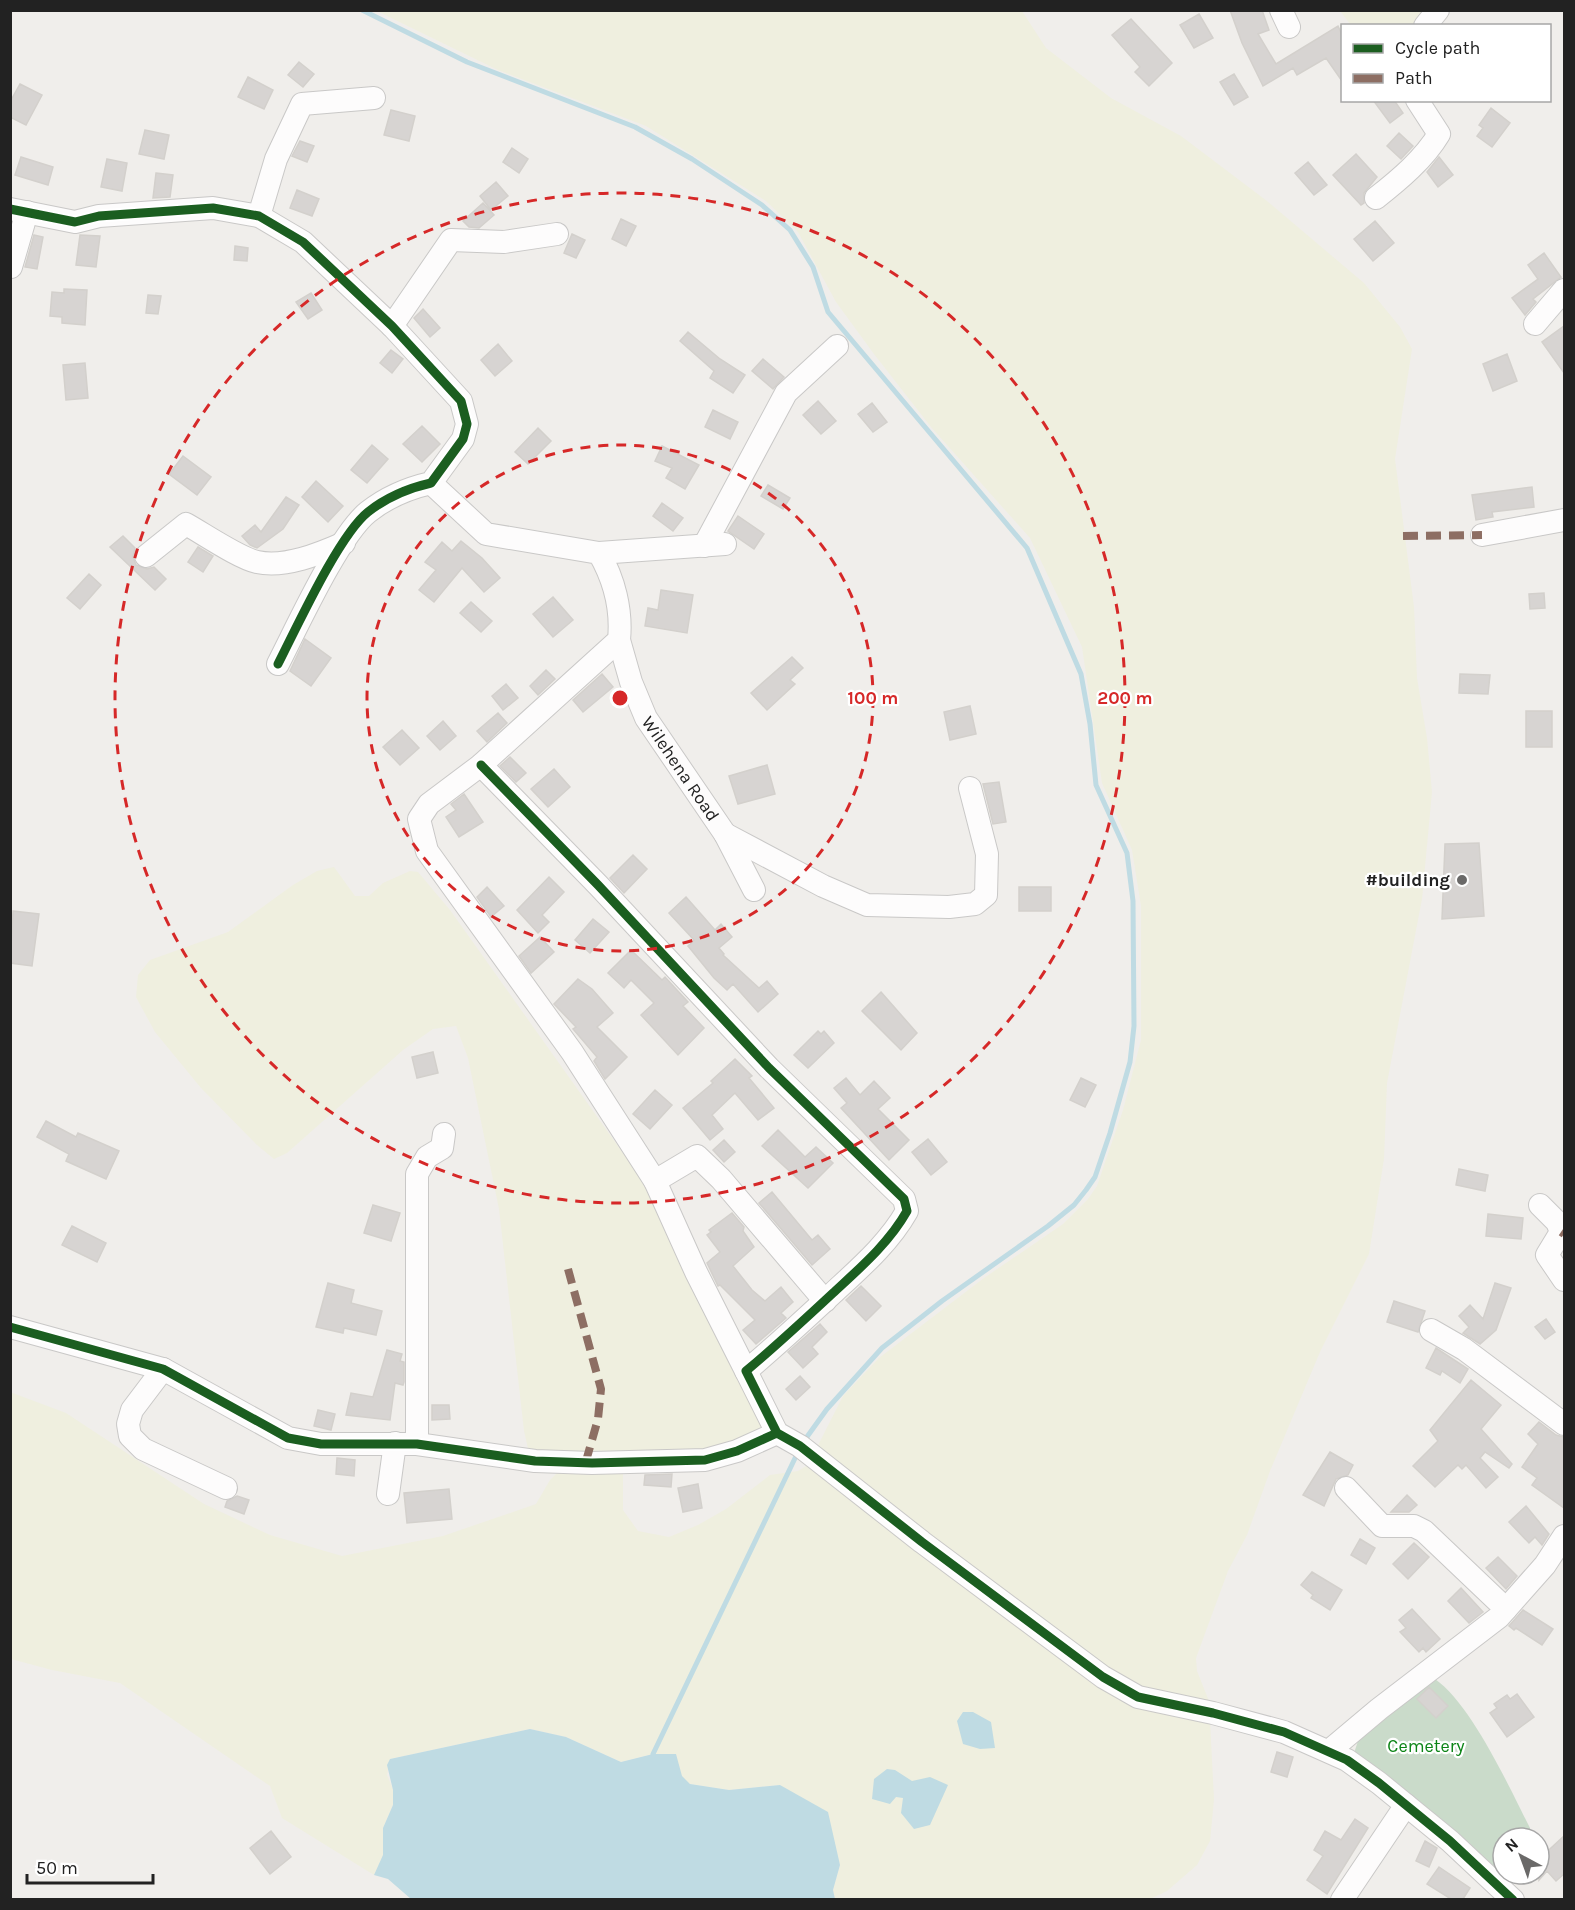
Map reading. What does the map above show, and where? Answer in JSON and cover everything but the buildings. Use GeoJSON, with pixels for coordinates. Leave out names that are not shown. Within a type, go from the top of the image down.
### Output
{"type":"FeatureCollection","features":[{"type":"Feature","properties":{"kind":"street"},"geometry":{"type":"LineString","coordinates":[[1427,24],[1438,10]]}},
{"type":"Feature","properties":{"kind":"street"},"geometry":{"type":"LineString","coordinates":[[259,216],[276,159],[302,104],[374,98]]}},
{"type":"Feature","properties":{"kind":"street"},"geometry":{"type":"LineString","coordinates":[[1376,198],[1410,167],[1439,134],[1438,128],[1419,102]]}},
{"type":"Feature","properties":{"kind":"street"},"geometry":{"type":"LineString","coordinates":[[10,267],[19,211],[75,222],[99,216],[213,208],[259,216],[303,242],[392,326],[461,401],[467,424],[463,439],[431,483],[408,488],[367,513],[344,543],[278,664]]}},
{"type":"Feature","properties":{"kind":"street"},"geometry":{"type":"LineString","coordinates":[[392,326],[451,240],[504,242],[557,234]]}},
{"type":"Feature","properties":{"kind":"street"},"geometry":{"type":"LineString","coordinates":[[1535,324],[1564,290]]}},
{"type":"Feature","properties":{"kind":"street"},"geometry":{"type":"LineString","coordinates":[[431,483],[486,534],[599,553],[714,545],[786,393],[837,346]]}},
{"type":"Feature","properties":{"kind":"street"},"geometry":{"type":"LineString","coordinates":[[1482,535],[1564,520]]}},
{"type":"Feature","properties":{"kind":"street"},"geometry":{"type":"LineString","coordinates":[[146,556],[186,524],[255,562],[286,561],[320,553],[344,543]]}},
{"type":"Feature","properties":{"kind":"street","name":"Wilehena Road"},"geometry":{"type":"LineString","coordinates":[[599,553],[612,576],[620,626],[619,640],[631,682],[646,718],[725,834],[754,890]]}},
{"type":"Feature","properties":{"kind":"street"},"geometry":{"type":"LineString","coordinates":[[619,640],[481,765],[429,804],[419,819],[427,851],[572,1052],[655,1181],[696,1272],[777,1433],[800,1446],[922,1542],[1103,1677],[1138,1697],[1205,1711],[1284,1732],[1329,1751],[1363,1772],[1406,1805],[1513,1899]]}},
{"type":"Feature","properties":{"kind":"street"},"geometry":{"type":"LineString","coordinates":[[481,765],[598,885],[769,1068],[904,1199],[907,1210],[898,1226],[872,1257],[746,1371]]}},
{"type":"Feature","properties":{"kind":"street"},"geometry":{"type":"LineString","coordinates":[[725,834],[823,886],[867,905],[949,907],[975,904],[986,895],[987,854],[970,788]]}},
{"type":"Feature","properties":{"kind":"street"},"geometry":{"type":"LineString","coordinates":[[388,1494],[406,1444],[417,1174],[427,1158],[442,1148],[444,1134]]}},
{"type":"Feature","properties":{"kind":"street"},"geometry":{"type":"LineString","coordinates":[[655,1181],[697,1156],[722,1179],[825,1300]]}},
{"type":"Feature","properties":{"kind":"street"},"geometry":{"type":"LineString","coordinates":[[1540,1205],[1557,1221],[1561,1232],[1548,1255],[1564,1281]]}},
{"type":"Feature","properties":{"kind":"street"},"geometry":{"type":"LineString","coordinates":[[10,1327],[163,1369],[288,1438],[321,1444],[406,1444],[535,1461],[592,1463],[705,1460],[737,1451],[777,1433]]}},
{"type":"Feature","properties":{"kind":"street"},"geometry":{"type":"LineString","coordinates":[[1431,1330],[1464,1348],[1564,1424]]}},
{"type":"Feature","properties":{"kind":"street"},"geometry":{"type":"LineString","coordinates":[[163,1369],[132,1410],[128,1424],[130,1436],[143,1449],[226,1488]]}},
{"type":"Feature","properties":{"kind":"street"},"geometry":{"type":"LineString","coordinates":[[1346,1488],[1382,1526],[1414,1526],[1438,1542],[1506,1609]]}},
{"type":"Feature","properties":{"kind":"street"},"geometry":{"type":"LineString","coordinates":[[1329,1751],[1506,1609],[1545,1565],[1564,1536]]}},
{"type":"Feature","properties":{"kind":"street"},"geometry":{"type":"LineString","coordinates":[[1342,1899],[1406,1805]]}},
{"type":"Feature","properties":{"kind":"green space"},"geometry":{"type":"Polygon","coordinates":[[[377,11],[1022,11],[1046,48],[1111,98],[1181,136],[1267,201],[1364,283],[1400,327],[1412,349],[1395,459],[1414,607],[1417,678],[1427,738],[1432,792],[1422,899],[1387,1083],[1384,1159],[1369,1254],[1320,1352],[1270,1471],[1247,1535],[1228,1571],[1196,1658],[1197,1671],[1209,1701],[1214,1799],[1210,1841],[1197,1865],[1167,1891],[1148,1900],[835,1899],[833,1890],[840,1865],[780,1785],[729,1790],[690,1784],[653,1754],[621,1762],[566,1737],[530,1729],[390,1759],[387,1775],[393,1789],[393,1805],[383,1828],[384,1855],[374,1875],[282,1818],[270,1786],[120,1683],[52,1670],[11,1659],[10,1392],[66,1413],[204,1504],[270,1535],[342,1556],[443,1536],[536,1504],[550,1480],[558,1472],[623,1472],[623,1510],[638,1531],[669,1537],[698,1525],[726,1509],[770,1475],[798,1471],[808,1465],[843,1396],[879,1358],[984,1278],[1063,1224],[1088,1199],[1097,1186],[1123,1110],[1141,1040],[1141,906],[1132,850],[1102,783],[1082,647],[1030,538],[931,427],[836,302],[798,232],[766,201],[646,126],[498,70],[377,11]]]}},
{"type":"Feature","properties":{"kind":"green space"},"geometry":{"type":"Polygon","coordinates":[[[1340,11],[1438,11],[1427,24],[1350,24],[1340,11]]]}},
{"type":"Feature","properties":{"kind":"green space"},"geometry":{"type":"Polygon","coordinates":[[[334,867],[355,896],[369,896],[383,883],[410,871],[418,872],[450,910],[640,1177],[681,1253],[767,1432],[702,1454],[529,1453],[524,1431],[499,1209],[468,1058],[456,1026],[433,1029],[403,1050],[287,1153],[274,1159],[257,1145],[201,1088],[155,1032],[136,997],[138,975],[150,960],[228,932],[293,885],[317,871],[334,867]]]}},
{"type":"Feature","properties":{"kind":"green space","name":"Cemetery"},"geometry":{"type":"Polygon","coordinates":[[[1435,1679],[1449,1691],[1476,1727],[1529,1826],[1491,1826],[1491,1864],[1480,1858],[1354,1753],[1359,1738],[1435,1679]]]}},
{"type":"Feature","properties":{"kind":"water"},"geometry":{"type":"Polygon","coordinates":[[[963,1712],[973,1712],[991,1722],[995,1748],[980,1749],[963,1744],[957,1721],[963,1712]]]}},
{"type":"Feature","properties":{"kind":"water"},"geometry":{"type":"Polygon","coordinates":[[[530,1729],[566,1737],[621,1762],[653,1754],[676,1754],[682,1776],[690,1784],[729,1790],[780,1785],[828,1812],[840,1865],[833,1890],[835,1899],[411,1899],[388,1879],[374,1875],[383,1855],[383,1828],[393,1805],[393,1790],[387,1765],[390,1759],[530,1729]]]}},
{"type":"Feature","properties":{"kind":"water"},"geometry":{"type":"Polygon","coordinates":[[[887,1769],[895,1770],[912,1781],[930,1777],[948,1785],[930,1825],[914,1829],[901,1813],[903,1798],[896,1797],[890,1804],[872,1799],[874,1779],[887,1769]]]}},
{"type":"Feature","properties":{"kind":"waterway"},"geometry":{"type":"LineString","coordinates":[[362,10],[467,62],[635,127],[692,159],[762,205],[790,230],[813,267],[828,312],[1027,548],[1081,674],[1090,724],[1096,785],[1127,853],[1133,901],[1134,1026],[1130,1062],[1095,1177],[1074,1205],[1048,1226],[942,1301],[882,1348],[827,1409],[804,1441]]}},
{"type":"Feature","properties":{"kind":"waterway"},"geometry":{"type":"LineString","coordinates":[[653,1754],[798,1452]]}},
{"type":"Feature","properties":{"kind":"marked path"},"geometry":{"type":"LineString","coordinates":[[1403,536],[1482,535]]}},
{"type":"Feature","properties":{"kind":"marked path"},"geometry":{"type":"LineString","coordinates":[[568,1269],[601,1389],[598,1419],[586,1461]]}},
{"type":"Feature","properties":{"kind":"cycle path"},"geometry":{"type":"LineString","coordinates":[[10,209],[75,222],[99,216],[213,208],[259,216],[303,242],[392,326],[461,401],[467,424],[463,439],[431,483],[406,490],[390,498],[368,512],[357,524],[344,540],[319,583],[278,664]]}},
{"type":"Feature","properties":{"kind":"cycle path"},"geometry":{"type":"LineString","coordinates":[[481,765],[598,885],[769,1068],[904,1199],[907,1211],[900,1223],[864,1265],[746,1371],[777,1433],[800,1446],[922,1542],[1103,1677],[1138,1697],[1213,1713],[1284,1732],[1347,1760],[1450,1841],[1513,1900]]}},
{"type":"Feature","properties":{"kind":"cycle path"},"geometry":{"type":"LineString","coordinates":[[10,1327],[163,1369],[288,1438],[321,1444],[417,1444],[535,1461],[592,1463],[705,1460],[737,1451],[777,1433]]}},
{"type":"Feature","properties":{"kind":"place","name":"#building"},"geometry":{"type":"Point","coordinates":[1462,880]}}]}
